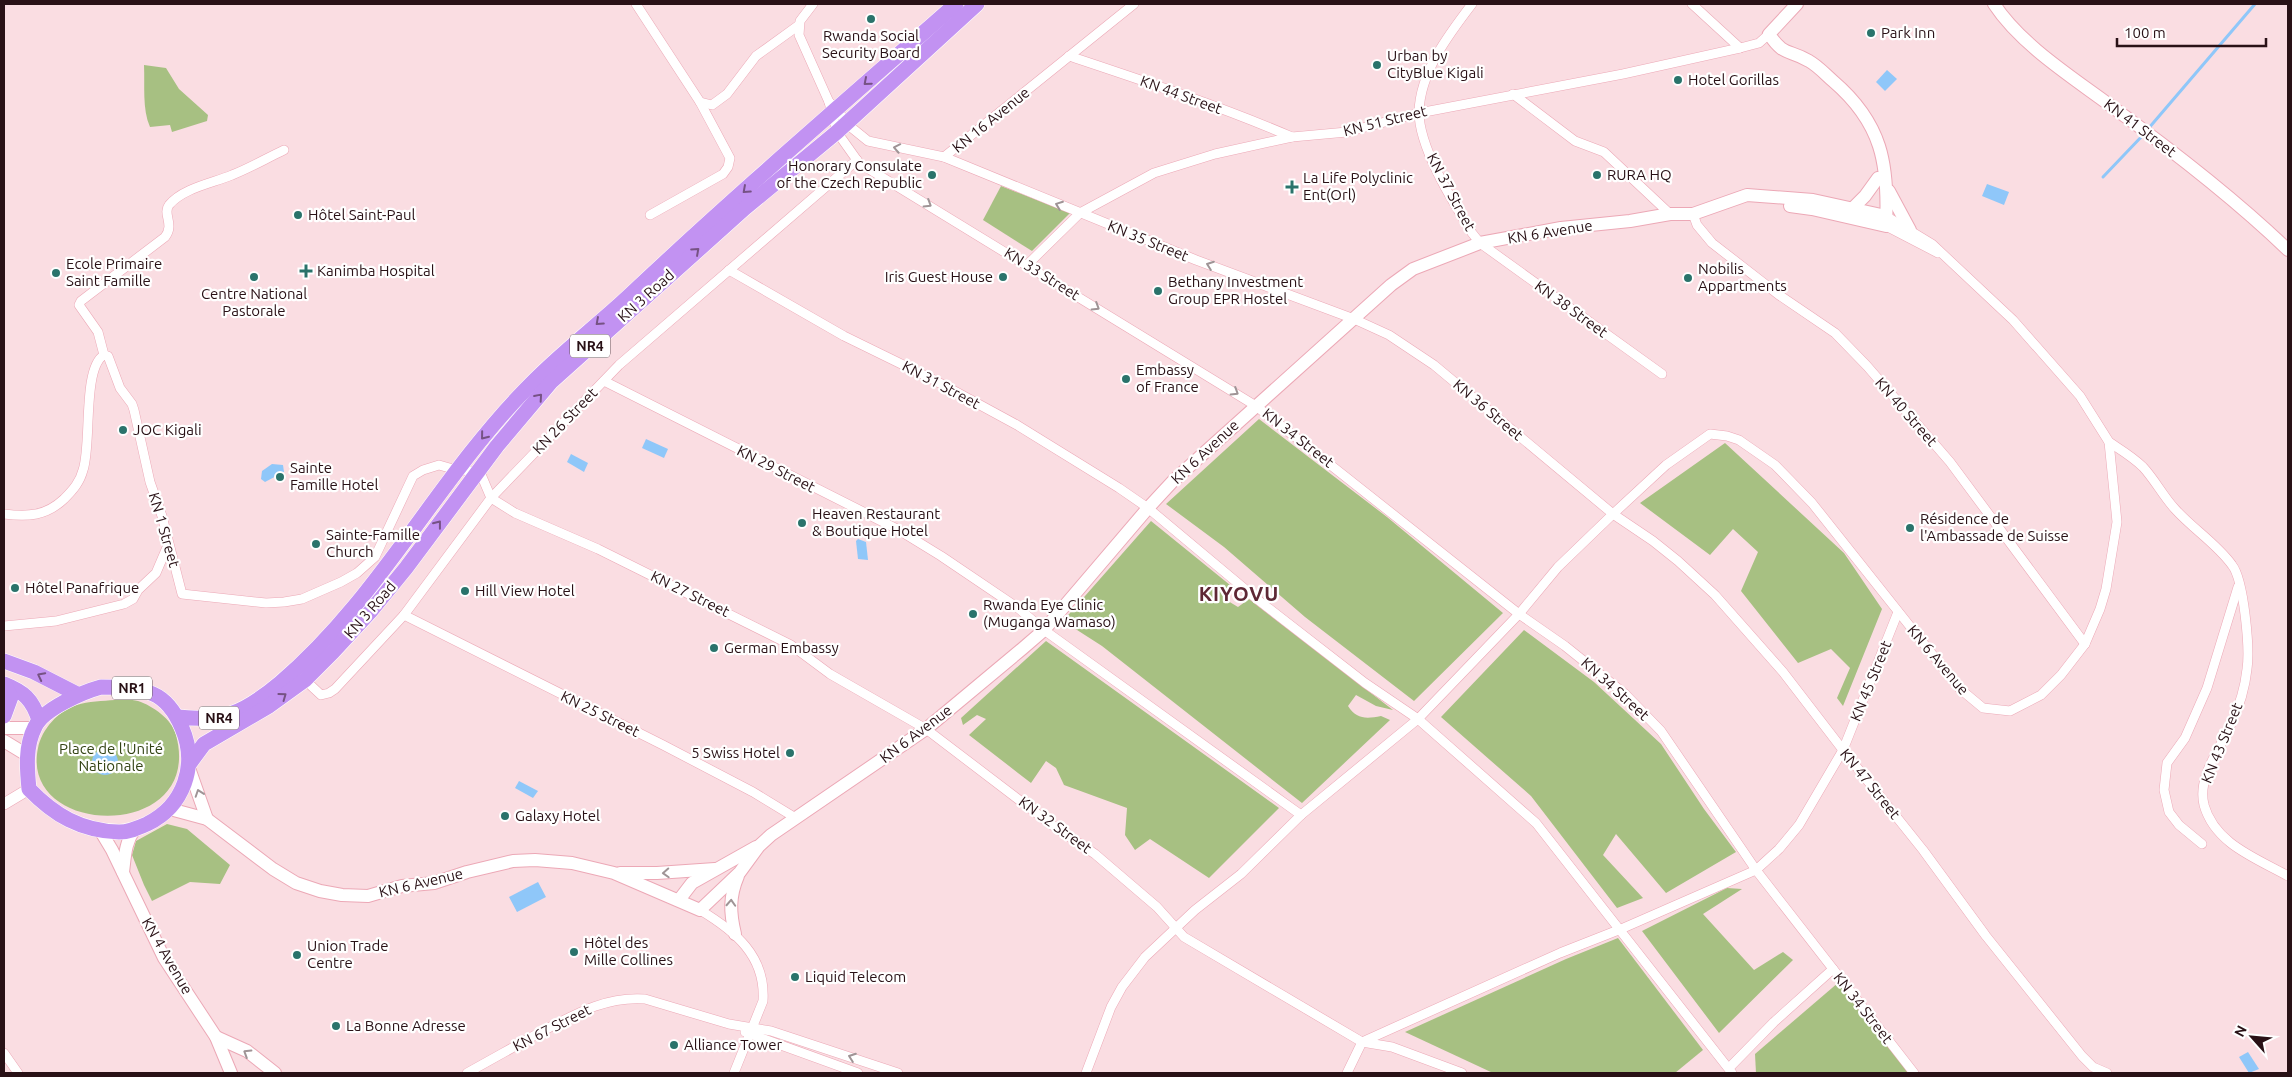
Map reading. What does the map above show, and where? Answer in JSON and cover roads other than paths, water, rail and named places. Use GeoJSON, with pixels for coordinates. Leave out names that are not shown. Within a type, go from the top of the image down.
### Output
{"type":"FeatureCollection","features":[{"type":"Feature","properties":{"kind":"highway","name":"KN 3 Road"},"geometry":{"type":"LineString","coordinates":[[177,717],[218,719],[237,712],[257,700],[302,664],[345,619],[388,566],[457,470],[489,430],[545,370],[832,108],[956,4]]}},
{"type":"Feature","properties":{"kind":"highway","name":"KN 3 Road"},"geometry":{"type":"LineString","coordinates":[[189,765],[204,744],[269,706],[305,680],[370,612],[480,472],[497,446],[551,382],[745,208],[842,128],[977,4]]}},
{"type":"Feature","properties":{"kind":"highway"},"geometry":{"type":"LineString","coordinates":[[4,661],[34,672],[77,694]]}},
{"type":"Feature","properties":{"kind":"highway"},"geometry":{"type":"LineString","coordinates":[[4,684],[11,697],[4,716]]}},
{"type":"Feature","properties":{"kind":"highway"},"geometry":{"type":"LineString","coordinates":[[4,684],[22,692],[30,699],[37,724],[27,755],[29,789]]}},
{"type":"Feature","properties":{"kind":"highway","name":"NR1"},"geometry":{"type":"LineString","coordinates":[[29,789],[48,809],[62,817],[100,830],[120,832],[134,830],[159,818],[170,809],[182,790],[189,765],[188,742],[177,717],[170,707],[155,695],[141,690],[101,687],[77,694],[37,724]]}},
{"type":"Feature","properties":{"kind":"main road"},"geometry":{"type":"LineString","coordinates":[[1797,4],[1769,34],[1778,48],[1810,61],[1853,98],[1868,120],[1868,132],[1882,179],[1910,230]]}},
{"type":"Feature","properties":{"kind":"main road","name":"KN 41 Street"},"geometry":{"type":"LineString","coordinates":[[1994,4],[2028,41],[2088,89],[2222,190],[2288,250]]}},
{"type":"Feature","properties":{"kind":"main road"},"geometry":{"type":"LineString","coordinates":[[1853,208],[1882,179]]}},
{"type":"Feature","properties":{"kind":"main road"},"geometry":{"type":"LineString","coordinates":[[1882,179],[1882,220]]}},
{"type":"Feature","properties":{"kind":"main road","name":"KN 6 Avenue"},"geometry":{"type":"LineString","coordinates":[[679,900],[692,883],[758,846],[794,817],[883,760],[926,729],[1044,630],[1148,508],[1180,474],[1391,285],[1413,270],[1480,243],[1561,228],[1630,221],[1670,214],[1693,214],[1726,204],[1746,195],[1813,200],[1853,208],[1882,220]]}},
{"type":"Feature","properties":{"kind":"main road","name":"KN 6 Avenue"},"geometry":{"type":"LineString","coordinates":[[1726,204],[1746,203],[1794,207],[1882,220]]}},
{"type":"Feature","properties":{"kind":"main road"},"geometry":{"type":"LineString","coordinates":[[4,728],[37,724]]}},
{"type":"Feature","properties":{"kind":"main road"},"geometry":{"type":"LineString","coordinates":[[4,741],[27,755]]}},
{"type":"Feature","properties":{"kind":"main road"},"geometry":{"type":"LineString","coordinates":[[189,765],[207,819]]}},
{"type":"Feature","properties":{"kind":"main road","name":"KN 6 Avenue"},"geometry":{"type":"LineString","coordinates":[[170,809],[207,819],[246,850],[296,883],[320,891],[342,895],[368,896],[402,886],[434,883],[467,872],[513,861],[535,860],[572,863],[614,873],[700,910],[740,872],[758,846]]}},
{"type":"Feature","properties":{"kind":"main road","name":"KN 4 Avenue"},"geometry":{"type":"LineString","coordinates":[[100,830],[123,872],[164,958],[216,1037],[230,1073]]}},
{"type":"Feature","properties":{"kind":"main road"},"geometry":{"type":"LineString","coordinates":[[123,872],[128,838],[134,830]]}},
{"type":"Feature","properties":{"kind":"main road"},"geometry":{"type":"LineString","coordinates":[[614,873],[657,873],[715,869]]}},
{"type":"Feature","properties":{"kind":"main road"},"geometry":{"type":"LineString","coordinates":[[736,934],[731,917],[730,900],[740,872]]}},
{"type":"Feature","properties":{"kind":"main road"},"geometry":{"type":"LineString","coordinates":[[216,1037],[247,1052],[276,1073]]}},
{"type":"Feature","properties":{"kind":"street"},"geometry":{"type":"LineString","coordinates":[[636,4],[700,102],[730,158],[728,167],[723,174],[650,214]]}},
{"type":"Feature","properties":{"kind":"street"},"geometry":{"type":"LineString","coordinates":[[700,102],[712,105],[727,94],[756,56],[799,25],[813,4]]}},
{"type":"Feature","properties":{"kind":"street","name":"KN 16 Avenue"},"geometry":{"type":"LineString","coordinates":[[799,25],[799,35],[842,128],[876,144],[944,157],[1134,4]]}},
{"type":"Feature","properties":{"kind":"street","name":"KN 37 Street"},"geometry":{"type":"LineString","coordinates":[[1472,4],[1448,38],[1429,73],[1423,88],[1419,113],[1426,146],[1434,164],[1468,226],[1480,243]]}},
{"type":"Feature","properties":{"kind":"street"},"geometry":{"type":"LineString","coordinates":[[1692,4],[1740,48]]}},
{"type":"Feature","properties":{"kind":"street","name":"KN 51 Street"},"geometry":{"type":"LineString","coordinates":[[1027,264],[1080,213],[1154,173],[1215,154],[1292,138],[1347,132],[1419,113],[1623,74],[1759,43],[1769,34]]}},
{"type":"Feature","properties":{"kind":"street","name":"KN 44 Street"},"geometry":{"type":"LineString","coordinates":[[1069,56],[1131,76],[1258,123],[1292,138]]}},
{"type":"Feature","properties":{"kind":"street"},"geometry":{"type":"LineString","coordinates":[[1513,94],[1575,141],[1604,152],[1670,214]]}},
{"type":"Feature","properties":{"kind":"street","name":"KN 33 Street"},"geometry":{"type":"LineString","coordinates":[[842,128],[857,160],[1256,406]]}},
{"type":"Feature","properties":{"kind":"street","name":"KN 1 Street"},"geometry":{"type":"LineString","coordinates":[[284,150],[234,174],[182,195],[168,206],[166,212],[170,221],[169,231],[165,237],[81,301],[79,306],[98,332],[104,354],[108,356],[120,388],[132,404],[150,482],[162,516],[182,594],[266,603],[302,599],[341,582],[357,573],[375,557],[413,476],[423,470],[439,465],[457,470]]}},
{"type":"Feature","properties":{"kind":"street","name":"KN 35 Street"},"geometry":{"type":"LineString","coordinates":[[944,157],[1179,253],[1354,319]]}},
{"type":"Feature","properties":{"kind":"street","name":"KN 26 Street"},"geometry":{"type":"LineString","coordinates":[[305,680],[316,692],[324,695],[329,694],[404,615],[492,498],[604,380],[631,353],[857,160]]}},
{"type":"Feature","properties":{"kind":"street","name":"KN 40 Street"},"geometry":{"type":"LineString","coordinates":[[1693,214],[1697,225],[1712,243],[1779,295],[1835,333],[1867,366],[1950,462],[2085,644]]}},
{"type":"Feature","properties":{"kind":"street","name":"KN 6 Avenue"},"geometry":{"type":"LineString","coordinates":[[1086,1073],[1108,1015],[1122,988],[1145,957],[1161,941],[1176,930],[1195,910],[1241,874],[1301,815],[1418,719],[1519,614],[1558,567],[1666,465],[1710,434],[1727,436],[1738,440],[1775,464],[1812,503],[1959,688],[1983,708],[2010,711],[2041,695],[2061,675],[2085,644],[2100,609],[2106,589],[2117,522],[2109,442],[2080,396],[2013,320],[1932,244],[1910,230],[1882,220]]}},
{"type":"Feature","properties":{"kind":"street","name":"KN 6 Avenue"},"geometry":{"type":"LineString","coordinates":[[1882,220],[1945,257]]}},
{"type":"Feature","properties":{"kind":"street","name":"KN 38 Street"},"geometry":{"type":"LineString","coordinates":[[1480,243],[1662,374]]}},
{"type":"Feature","properties":{"kind":"street","name":"KN 31 Street"},"geometry":{"type":"LineString","coordinates":[[730,270],[844,336],[936,381],[1017,426],[1148,508],[1258,600],[1365,683],[1418,719],[1536,823],[1731,1071]]}},
{"type":"Feature","properties":{"kind":"street","name":"KN 36 Street"},"geometry":{"type":"LineString","coordinates":[[1354,319],[1390,335],[1434,365],[1613,514]]}},
{"type":"Feature","properties":{"kind":"street"},"geometry":{"type":"LineString","coordinates":[[4,514],[27,517],[54,508],[79,482],[84,469],[86,455],[88,413],[94,369],[104,354]]}},
{"type":"Feature","properties":{"kind":"street","name":"KN 29 Street"},"geometry":{"type":"LineString","coordinates":[[604,380],[897,529],[942,556],[1018,608],[1044,630],[1301,815]]}},
{"type":"Feature","properties":{"kind":"street","name":"KN 34 Street"},"geometry":{"type":"LineString","coordinates":[[1256,406],[1519,614],[1565,646],[1625,694],[1661,731],[1756,870],[1914,1073]]}},
{"type":"Feature","properties":{"kind":"street","name":"KN 43 Street"},"geometry":{"type":"LineString","coordinates":[[2109,442],[2143,468],[2176,510],[2222,553],[2234,567],[2240,580],[2246,632],[2247,668],[2244,686],[2231,724],[2208,770],[2204,786],[2204,803],[2208,816],[2217,831],[2231,844],[2288,876]]}},
{"type":"Feature","properties":{"kind":"street"},"geometry":{"type":"LineString","coordinates":[[457,470],[480,472],[492,498]]}},
{"type":"Feature","properties":{"kind":"street","name":"KN 27 Street"},"geometry":{"type":"LineString","coordinates":[[492,498],[515,513],[598,549],[791,645],[830,674],[926,729]]}},
{"type":"Feature","properties":{"kind":"street","name":"KN 47 Street"},"geometry":{"type":"LineString","coordinates":[[1613,514],[1653,541],[1715,594],[1783,672],[1923,850],[1986,936],[2082,1056],[2093,1067],[2107,1073]]}},
{"type":"Feature","properties":{"kind":"street"},"geometry":{"type":"LineString","coordinates":[[4,626],[56,621],[124,604],[133,599],[138,590],[156,573],[169,545]]}},
{"type":"Feature","properties":{"kind":"street"},"geometry":{"type":"LineString","coordinates":[[2202,844],[2179,825],[2169,812],[2164,790],[2167,763],[2185,738],[2205,695],[2217,661],[2240,580]]}},
{"type":"Feature","properties":{"kind":"street","name":"KN 45 Street"},"geometry":{"type":"LineString","coordinates":[[1362,1042],[1560,953],[1621,929],[1756,870],[1779,850],[1799,825],[1843,750],[1898,612]]}},
{"type":"Feature","properties":{"kind":"street","name":"KN 25 Street"},"geometry":{"type":"LineString","coordinates":[[404,615],[663,745],[753,792],[794,817]]}},
{"type":"Feature","properties":{"kind":"street","name":"KN 32 Street"},"geometry":{"type":"LineString","coordinates":[[926,729],[1052,826],[1095,854],[1157,907],[1184,937],[1362,1042]]}},
{"type":"Feature","properties":{"kind":"street"},"geometry":{"type":"LineString","coordinates":[[4,804],[29,789]]}},
{"type":"Feature","properties":{"kind":"street"},"geometry":{"type":"LineString","coordinates":[[700,910],[736,934],[756,959],[764,988],[763,1001],[734,1073]]}},
{"type":"Feature","properties":{"kind":"street"},"geometry":{"type":"LineString","coordinates":[[1731,1071],[1774,1022],[1833,969]]}},
{"type":"Feature","properties":{"kind":"street","name":"KN 67 Street"},"geometry":{"type":"LineString","coordinates":[[467,1073],[577,1012],[620,1000],[645,999],[750,1030],[831,1049],[898,1073]]}},
{"type":"Feature","properties":{"kind":"street","name":"KN 67 Street"},"geometry":{"type":"LineString","coordinates":[[750,1030],[858,1073]]}},
{"type":"Feature","properties":{"kind":"street"},"geometry":{"type":"LineString","coordinates":[[1347,1073],[1362,1042],[1392,1047],[1462,1073]]}},
{"type":"Feature","properties":{"kind":"street"},"geometry":{"type":"LineString","coordinates":[[825,1061],[831,1049]]}},
{"type":"Feature","properties":{"kind":"street"},"geometry":{"type":"LineString","coordinates":[[4,1053],[18,1073]]}},
{"type":"Feature","properties":{"kind":"water"},"geometry":{"type":"Polygon","coordinates":[[[1887,70],[1897,79],[1885,91],[1876,82],[1887,70]]]}},
{"type":"Feature","properties":{"kind":"water"},"geometry":{"type":"Polygon","coordinates":[[[1987,184],[2009,192],[2004,205],[1982,196],[1987,184]]]}},
{"type":"Feature","properties":{"kind":"water"},"geometry":{"type":"Polygon","coordinates":[[[646,439],[668,449],[664,458],[642,448],[646,439]]]}},
{"type":"Feature","properties":{"kind":"water"},"geometry":{"type":"Polygon","coordinates":[[[571,454],[588,463],[584,472],[567,462],[571,454]]]}},
{"type":"Feature","properties":{"kind":"water"},"geometry":{"type":"Polygon","coordinates":[[[272,464],[283,465],[284,472],[265,482],[261,479],[262,471],[272,464]]]}},
{"type":"Feature","properties":{"kind":"water"},"geometry":{"type":"Polygon","coordinates":[[[858,539],[866,542],[868,560],[858,559],[856,541],[858,539]]]}},
{"type":"Feature","properties":{"kind":"water"},"geometry":{"type":"Polygon","coordinates":[[[105,749],[114,753],[118,762],[114,771],[105,775],[96,771],[92,762],[96,753],[105,749]]]}},
{"type":"Feature","properties":{"kind":"water"},"geometry":{"type":"Polygon","coordinates":[[[519,781],[538,791],[533,798],[515,788],[519,781]]]}},
{"type":"Feature","properties":{"kind":"water"},"geometry":{"type":"Polygon","coordinates":[[[538,882],[546,897],[517,912],[509,897],[538,882]]]}},
{"type":"Feature","properties":{"kind":"water"},"geometry":{"type":"Polygon","coordinates":[[[2248,1052],[2259,1069],[2249,1073],[2239,1057],[2248,1052]]]}},
{"type":"Feature","properties":{"kind":"waterway"},"geometry":{"type":"LineString","coordinates":[[2148,129],[2255,4]]}},
{"type":"Feature","properties":{"kind":"waterway"},"geometry":{"type":"LineString","coordinates":[[2103,177],[2144,134]]}},
{"type":"Feature","properties":{"kind":"place","name":"Rwanda Social Security Board"},"geometry":{"type":"Point","coordinates":[871,19]}},
{"type":"Feature","properties":{"kind":"place","name":"Park Inn"},"geometry":{"type":"Point","coordinates":[1871,33]}},
{"type":"Feature","properties":{"kind":"place","name":"Urban by CityBlue Kigali"},"geometry":{"type":"Point","coordinates":[1377,65]}},
{"type":"Feature","properties":{"kind":"place","name":"Hotel Gorillas"},"geometry":{"type":"Point","coordinates":[1678,80]}},
{"type":"Feature","properties":{"kind":"place","name":"Honorary Consulate of the Czech Republic"},"geometry":{"type":"Point","coordinates":[932,175]}},
{"type":"Feature","properties":{"kind":"place","name":"RURA HQ"},"geometry":{"type":"Point","coordinates":[1597,175]}},
{"type":"Feature","properties":{"kind":"place","name":"La Life Polyclinic Ent(Orl)"},"geometry":{"type":"Point","coordinates":[1292,187]}},
{"type":"Feature","properties":{"kind":"place","name":"Hôtel Saint-Paul"},"geometry":{"type":"Point","coordinates":[298,215]}},
{"type":"Feature","properties":{"kind":"place","name":"Kanimba Hospital"},"geometry":{"type":"Point","coordinates":[306,271]}},
{"type":"Feature","properties":{"kind":"place","name":"Ecole Primaire Saint Famille"},"geometry":{"type":"Point","coordinates":[56,273]}},
{"type":"Feature","properties":{"kind":"place","name":"Centre National Pastorale"},"geometry":{"type":"Point","coordinates":[254,277]}},
{"type":"Feature","properties":{"kind":"place","name":"Iris Guest House"},"geometry":{"type":"Point","coordinates":[1003,277]}},
{"type":"Feature","properties":{"kind":"place","name":"Nobilis Appartments"},"geometry":{"type":"Point","coordinates":[1688,278]}},
{"type":"Feature","properties":{"kind":"place","name":"Bethany Investment Group EPR Hostel"},"geometry":{"type":"Point","coordinates":[1158,291]}},
{"type":"Feature","properties":{"kind":"place","name":"Embassy of France"},"geometry":{"type":"Point","coordinates":[1126,379]}},
{"type":"Feature","properties":{"kind":"place","name":"JOC Kigali"},"geometry":{"type":"Point","coordinates":[123,430]}},
{"type":"Feature","properties":{"kind":"place","name":"Sainte Famille Hotel"},"geometry":{"type":"Point","coordinates":[280,477]}},
{"type":"Feature","properties":{"kind":"place","name":"Heaven Restaurant & Boutique Hotel"},"geometry":{"type":"Point","coordinates":[802,523]}},
{"type":"Feature","properties":{"kind":"place","name":"Résidence de l'Ambassade de Suisse"},"geometry":{"type":"Point","coordinates":[1910,528]}},
{"type":"Feature","properties":{"kind":"place","name":"Sainte-Famille Church"},"geometry":{"type":"Point","coordinates":[316,544]}},
{"type":"Feature","properties":{"kind":"place","name":"Hôtel Panafrique"},"geometry":{"type":"Point","coordinates":[15,588]}},
{"type":"Feature","properties":{"kind":"place","name":"Hill View Hotel"},"geometry":{"type":"Point","coordinates":[465,591]}},
{"type":"Feature","properties":{"kind":"place","name":"Rwanda Eye Clinic (Muganga Wamaso)"},"geometry":{"type":"Point","coordinates":[973,614]}},
{"type":"Feature","properties":{"kind":"place","name":"German Embassy"},"geometry":{"type":"Point","coordinates":[714,648]}},
{"type":"Feature","properties":{"kind":"place","name":"5 Swiss Hotel"},"geometry":{"type":"Point","coordinates":[790,753]}},
{"type":"Feature","properties":{"kind":"place","name":"Galaxy Hotel"},"geometry":{"type":"Point","coordinates":[505,816]}},
{"type":"Feature","properties":{"kind":"place","name":"Hôtel des Mille Collines"},"geometry":{"type":"Point","coordinates":[574,952]}},
{"type":"Feature","properties":{"kind":"place","name":"Union Trade Centre"},"geometry":{"type":"Point","coordinates":[297,955]}},
{"type":"Feature","properties":{"kind":"place","name":"Liquid Telecom"},"geometry":{"type":"Point","coordinates":[795,977]}},
{"type":"Feature","properties":{"kind":"place","name":"La Bonne Adresse"},"geometry":{"type":"Point","coordinates":[336,1026]}},
{"type":"Feature","properties":{"kind":"place","name":"Alliance Tower"},"geometry":{"type":"Point","coordinates":[674,1045]}},
{"type":"Feature","properties":{"kind":"district","name":"KIYOVU"},"geometry":{"type":"Point","coordinates":[1239,594]}},
{"type":"Feature","properties":{"kind":"park label","name":"Place de l'Unité Nationale"},"geometry":{"type":"Point","coordinates":[111,758]}}]}
